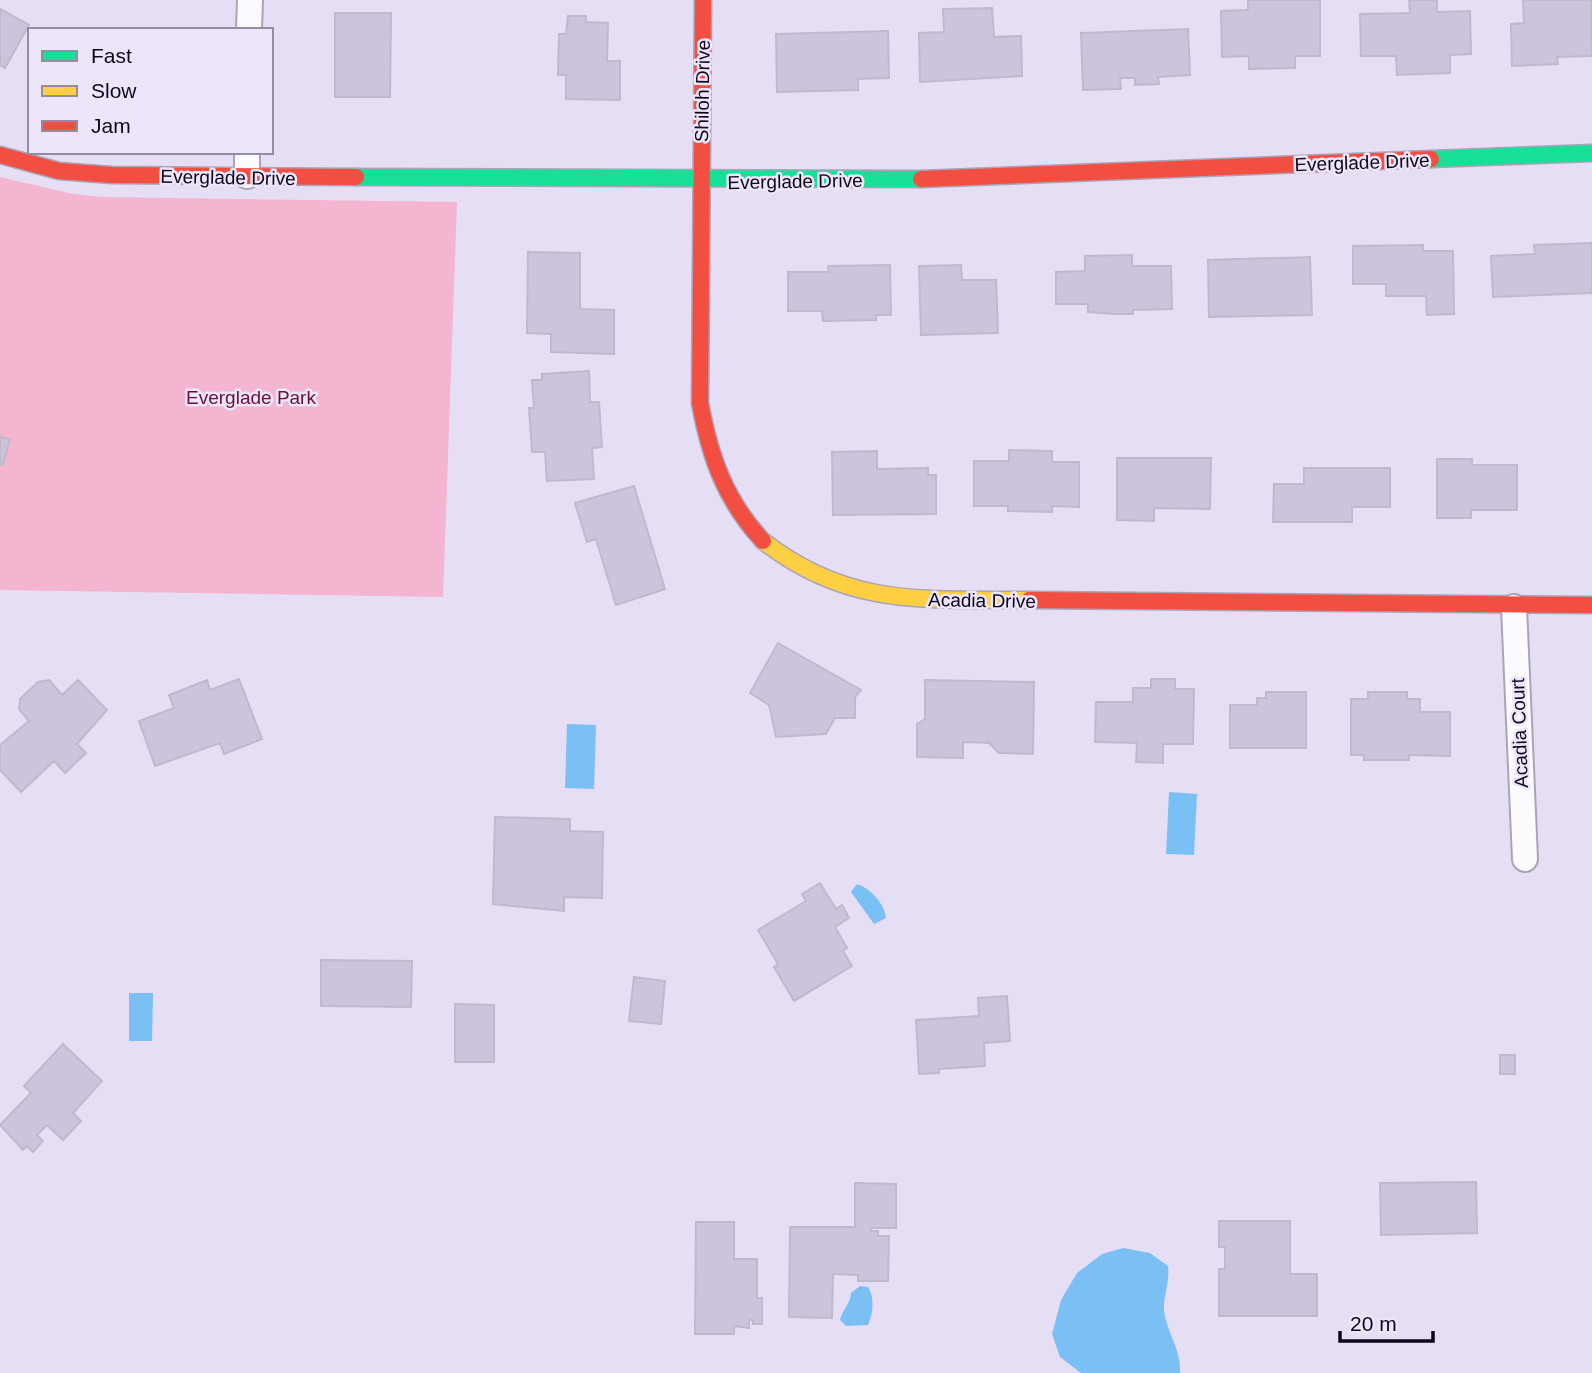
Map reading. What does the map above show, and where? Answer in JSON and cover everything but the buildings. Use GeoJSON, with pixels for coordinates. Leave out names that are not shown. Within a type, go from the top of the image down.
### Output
{"type":"FeatureCollection","features":[{"type":"Feature","properties":{"kind":"street"},"geometry":{"type":"LineString","coordinates":[[249,28],[250,0]]}},
{"type":"Feature","properties":{"kind":"street","name":"Shiloh Drive"},"geometry":{"type":"LineString","coordinates":[[701,182],[703,0]]}},
{"type":"Feature","properties":{"kind":"street","name":"Everglade Drive"},"geometry":{"type":"LineString","coordinates":[[0,155],[59,171],[112,175],[247,164],[701,182],[929,179],[1592,153]]}},
{"type":"Feature","properties":{"kind":"street","name":"Acadia Drive"},"geometry":{"type":"LineString","coordinates":[[701,182],[700,403],[704,438],[715,473],[742,518],[779,555],[811,576],[856,593],[901,599],[1514,607],[1592,605]]}},
{"type":"Feature","properties":{"kind":"street","name":"Acadia Court"},"geometry":{"type":"LineString","coordinates":[[1514,607],[1525,859]]}},
{"type":"Feature","properties":{"kind":"green space","name":"Everglade Park"},"geometry":{"type":"Polygon","coordinates":[[[0,177],[73,194],[103,197],[457,202],[443,597],[0,590],[0,177]]]}},
{"type":"Feature","properties":{"kind":"water"},"geometry":{"type":"Polygon","coordinates":[[[567,724],[596,725],[594,789],[565,788],[567,724]]]}},
{"type":"Feature","properties":{"kind":"water"},"geometry":{"type":"Polygon","coordinates":[[[1169,792],[1197,794],[1194,855],[1166,854],[1169,792]]]}},
{"type":"Feature","properties":{"kind":"water"},"geometry":{"type":"Polygon","coordinates":[[[857,884],[876,897],[886,918],[874,924],[851,892],[857,884]]]}},
{"type":"Feature","properties":{"kind":"water"},"geometry":{"type":"Polygon","coordinates":[[[129,993],[153,993],[152,1041],[129,1041],[129,993]]]}},
{"type":"Feature","properties":{"kind":"water"},"geometry":{"type":"Polygon","coordinates":[[[1123,1248],[1150,1253],[1168,1266],[1164,1310],[1178,1356],[1180,1373],[1081,1373],[1060,1357],[1052,1334],[1061,1300],[1077,1273],[1102,1254],[1123,1248]]]}},
{"type":"Feature","properties":{"kind":"water"},"geometry":{"type":"Polygon","coordinates":[[[860,1286],[868,1287],[872,1296],[870,1321],[868,1325],[846,1326],[840,1320],[841,1316],[851,1293],[860,1286]]]}},
{"type":"Feature","properties":{"kind":"traffic: fast"},"geometry":{"type":"LineString","coordinates":[[1431,159],[1592,153]]}},
{"type":"Feature","properties":{"kind":"traffic: fast"},"geometry":{"type":"LineString","coordinates":[[356,177],[921,179]]}},
{"type":"Feature","properties":{"kind":"traffic: slow"},"geometry":{"type":"LineString","coordinates":[[763,541],[795,563],[858,589],[922,599],[1029,600]]}},
{"type":"Feature","properties":{"kind":"traffic: jam"},"geometry":{"type":"LineString","coordinates":[[703,0],[700,403],[721,477],[739,510],[763,541]]}},
{"type":"Feature","properties":{"kind":"traffic: jam"},"geometry":{"type":"LineString","coordinates":[[0,155],[59,171],[112,175],[356,177]]}},
{"type":"Feature","properties":{"kind":"traffic: jam"},"geometry":{"type":"LineString","coordinates":[[921,179],[1431,159]]}},
{"type":"Feature","properties":{"kind":"traffic: jam"},"geometry":{"type":"LineString","coordinates":[[1029,600],[1592,605]]}}]}
